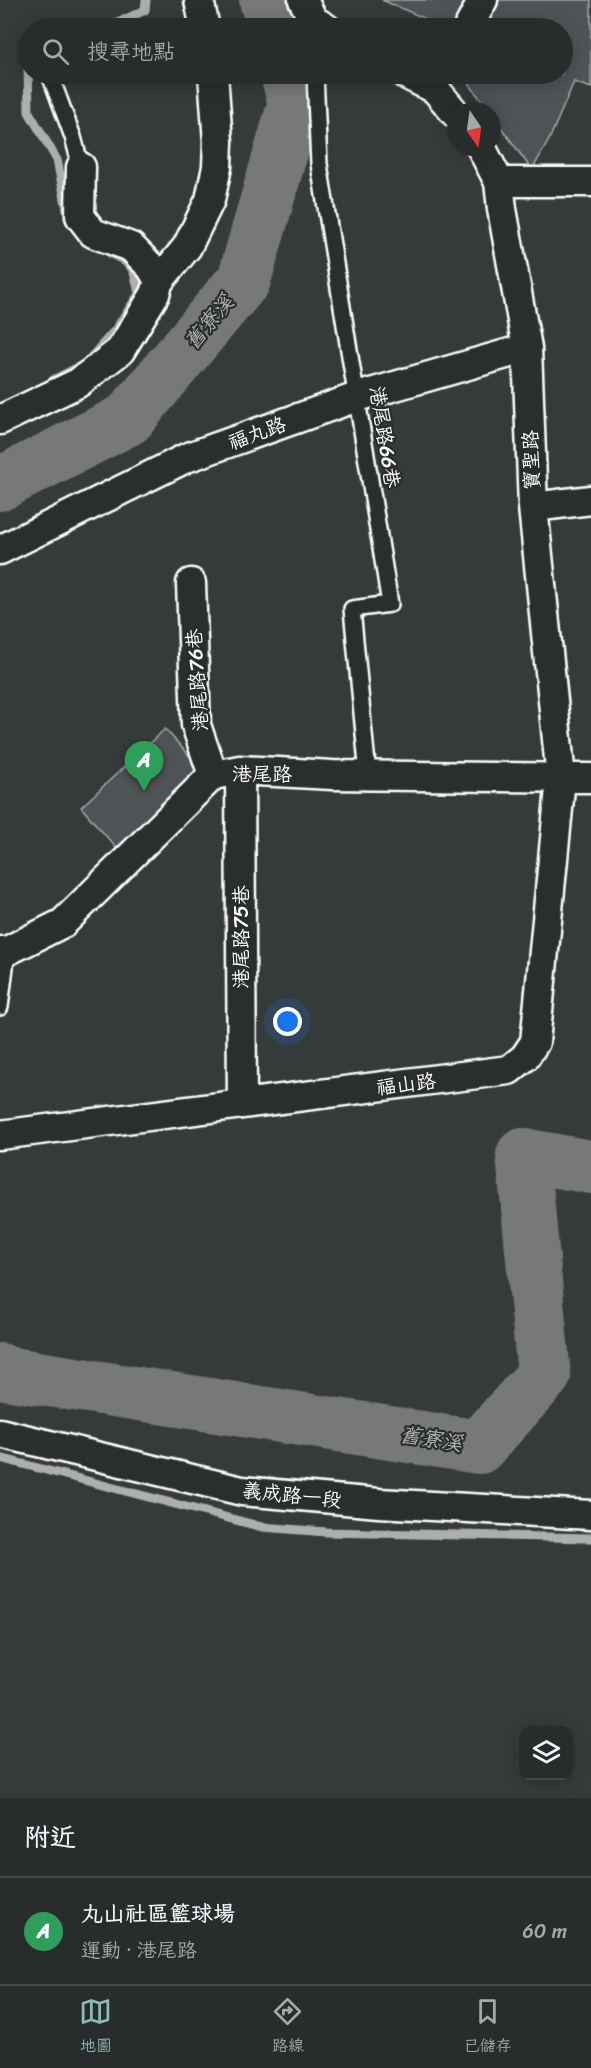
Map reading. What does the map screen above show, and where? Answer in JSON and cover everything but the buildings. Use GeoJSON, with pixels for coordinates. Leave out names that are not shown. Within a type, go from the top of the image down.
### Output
{"type":"FeatureCollection","features":[{"type":"Feature","properties":{"kind":"street"},"geometry":{"type":"LineString","coordinates":[[199,0],[202,18]]}},
{"type":"Feature","properties":{"kind":"street"},"geometry":{"type":"LineString","coordinates":[[473,18],[483,0]]}},
{"type":"Feature","properties":{"kind":"street"},"geometry":{"type":"LineString","coordinates":[[0,420],[78,383],[120,351],[155,294],[159,281],[187,247],[210,200],[217,167],[218,142],[214,84]]}},
{"type":"Feature","properties":{"kind":"street"},"geometry":{"type":"LineString","coordinates":[[441,84],[450,102]]}},
{"type":"Feature","properties":{"kind":"street","name":"寶聖路"},"geometry":{"type":"LineString","coordinates":[[486,156],[499,182],[527,348],[533,507],[561,778]]}},
{"type":"Feature","properties":{"kind":"street"},"geometry":{"type":"LineString","coordinates":[[81,167],[80,216],[93,233],[131,247],[151,267],[159,281]]}},
{"type":"Feature","properties":{"kind":"street"},"geometry":{"type":"LineString","coordinates":[[499,182],[591,182]]}},
{"type":"Feature","properties":{"kind":"street","name":"福丸路"},"geometry":{"type":"LineString","coordinates":[[0,550],[186,458],[357,397],[527,348]]}},
{"type":"Feature","properties":{"kind":"street"},"geometry":{"type":"LineString","coordinates":[[533,507],[591,500]]}},
{"type":"Feature","properties":{"kind":"street","name":"港尾路76巷"},"geometry":{"type":"LineString","coordinates":[[191,583],[196,725],[227,773]]}},
{"type":"Feature","properties":{"kind":"street","name":"港尾路"},"geometry":{"type":"LineString","coordinates":[[3,951],[63,923],[227,773],[591,778]]}},
{"type":"Feature","properties":{"kind":"street","name":"港尾路75巷"},"geometry":{"type":"LineString","coordinates":[[227,773],[242,1104]]}},
{"type":"Feature","properties":{"kind":"street","name":"福山路"},"geometry":{"type":"LineString","coordinates":[[0,1134],[509,1070],[525,1058],[535,1042],[561,778]]}},
{"type":"Feature","properties":{"kind":"street","name":"義成路一段"},"geometry":{"type":"LineString","coordinates":[[0,1433],[243,1491],[379,1503],[591,1515]]}},
{"type":"Feature","properties":{"kind":"lane"},"geometry":{"type":"LineString","coordinates":[[53,84],[73,137],[81,167]]}},
{"type":"Feature","properties":{"kind":"lane","name":"港尾路66巷"},"geometry":{"type":"LineString","coordinates":[[315,84],[319,164],[390,604],[352,609],[368,776]]}},
{"type":"Feature","properties":{"kind":"lane"},"geometry":{"type":"LineString","coordinates":[[0,1007],[3,951]]}},
{"type":"Feature","properties":{"kind":"shaded area"},"geometry":{"type":"Polygon","coordinates":[[[382,0],[591,0],[591,88],[574,82],[549,140],[532,170],[501,127],[501,102],[482,102],[469,84],[573,84],[573,18],[424,18],[382,0]]]}},
{"type":"Feature","properties":{"kind":"shaded area"},"geometry":{"type":"Polygon","coordinates":[[[165,729],[207,775],[124,857],[81,807],[165,729]]]}},
{"type":"Feature","properties":{"kind":"waterway"},"geometry":{"type":"LineString","coordinates":[[128,18],[145,10],[146,0]]}},
{"type":"Feature","properties":{"kind":"waterway","name":"舊寮溪"},"geometry":{"type":"LineString","coordinates":[[266,0],[271,18]]}},
{"type":"Feature","properties":{"kind":"waterway"},"geometry":{"type":"LineString","coordinates":[[28,84],[29,112],[57,160],[68,214]]}},
{"type":"Feature","properties":{"kind":"waterway","name":"舊寮溪"},"geometry":{"type":"LineString","coordinates":[[0,484],[128,419],[244,280],[295,103],[290,84]]}},
{"type":"Feature","properties":{"kind":"waterway"},"geometry":{"type":"LineString","coordinates":[[53,380],[86,363],[116,329],[139,294],[132,269],[125,261],[111,254]]}},
{"type":"Feature","properties":{"kind":"waterway","name":"舊寮溪"},"geometry":{"type":"LineString","coordinates":[[0,1370],[5,1373],[479,1447],[544,1375],[523,1155],[591,1167]]}},
{"type":"Feature","properties":{"kind":"waterway"},"geometry":{"type":"LineString","coordinates":[[0,1458],[262,1527],[326,1532],[591,1538]]}},
{"type":"Feature","properties":{"kind":"place","name":"丸山社區籃球場"},"geometry":{"type":"Point","coordinates":[144,791]}}]}
